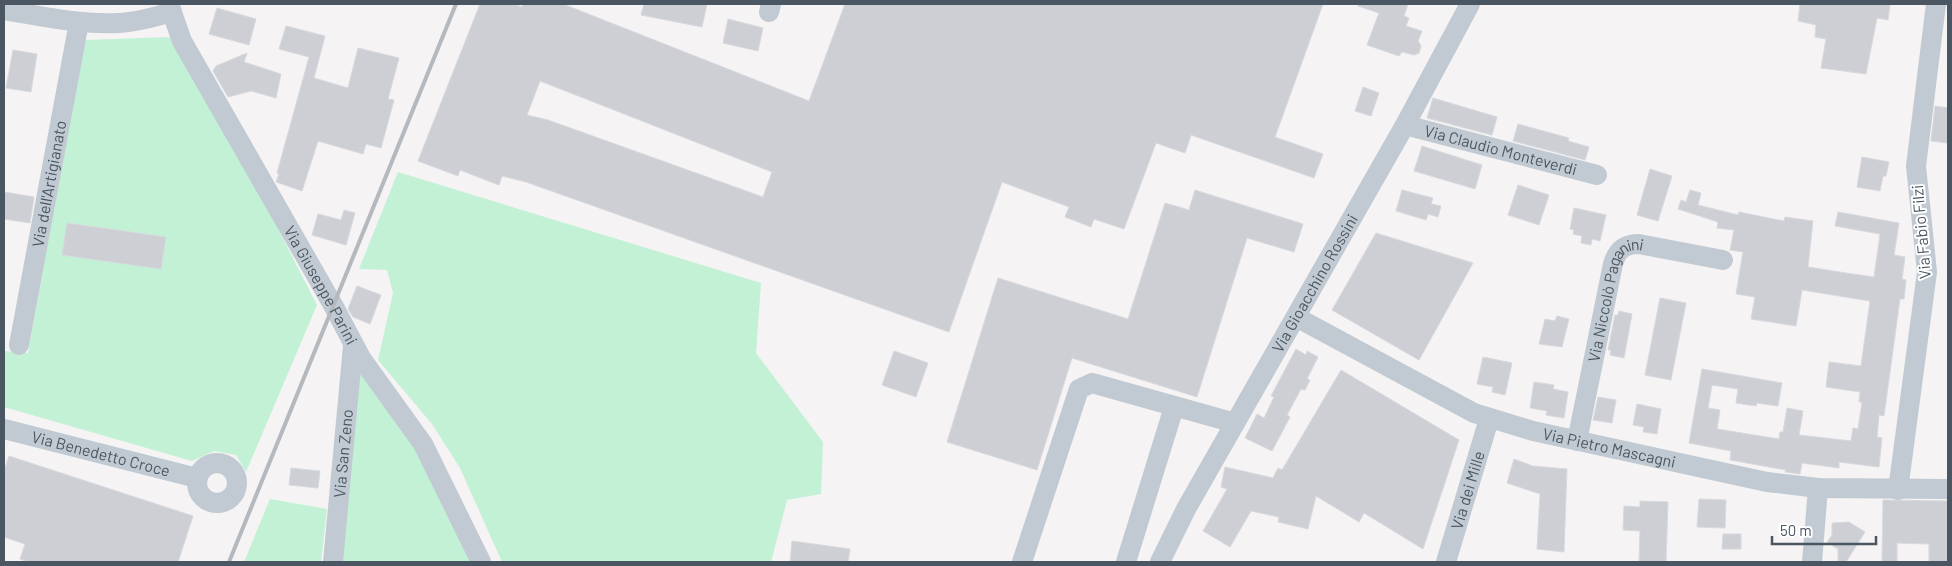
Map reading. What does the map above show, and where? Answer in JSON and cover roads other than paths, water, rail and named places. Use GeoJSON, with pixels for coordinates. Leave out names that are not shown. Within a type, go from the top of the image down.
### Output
{"type":"FeatureCollection","features":[{"type":"Feature","properties":{"kind":"street","name":"Via Gioacchino Rossini"},"geometry":{"type":"LineString","coordinates":[[1160,562],[1186,509],[1405,125],[1470,4]]}},
{"type":"Feature","properties":{"kind":"street","name":"Via Fabio Filzi"},"geometry":{"type":"LineString","coordinates":[[1898,490],[1927,272],[1916,166],[1936,4]]}},
{"type":"Feature","properties":{"kind":"street"},"geometry":{"type":"LineString","coordinates":[[4,10],[79,22],[120,23],[149,19],[170,8]]}},
{"type":"Feature","properties":{"kind":"street","name":"Via Giuseppe Parini"},"geometry":{"type":"LineString","coordinates":[[170,8],[182,41],[333,305],[353,346],[423,444],[481,562]]}},
{"type":"Feature","properties":{"kind":"street","name":"Via dell'Artigianato"},"geometry":{"type":"LineString","coordinates":[[19,345],[79,22]]}},
{"type":"Feature","properties":{"kind":"street","name":"Via Claudio Monteverdi"},"geometry":{"type":"LineString","coordinates":[[1405,125],[1597,175]]}},
{"type":"Feature","properties":{"kind":"street","name":"Via Niccolò Paganini"},"geometry":{"type":"LineString","coordinates":[[1577,441],[1613,264],[1619,251],[1625,246],[1639,244],[1723,260]]}},
{"type":"Feature","properties":{"kind":"street","name":"Via Pietro Mascagni"},"geometry":{"type":"LineString","coordinates":[[1296,317],[1467,409],[1489,418],[1577,441],[1734,476],[1818,488],[1948,489]]}},
{"type":"Feature","properties":{"kind":"street","name":"Via San Zeno"},"geometry":{"type":"LineString","coordinates":[[333,562],[353,346]]}},
{"type":"Feature","properties":{"kind":"street"},"geometry":{"type":"LineString","coordinates":[[1022,562],[1079,389],[1092,383],[1235,423]]}},
{"type":"Feature","properties":{"kind":"street"},"geometry":{"type":"LineString","coordinates":[[1126,562],[1174,406]]}},
{"type":"Feature","properties":{"kind":"street","name":"Via dei Mille"},"geometry":{"type":"LineString","coordinates":[[1446,562],[1489,418]]}},
{"type":"Feature","properties":{"kind":"street","name":"Via Benedetto Croce"},"geometry":{"type":"LineString","coordinates":[[4,429],[197,478]]}},
{"type":"Feature","properties":{"kind":"street"},"geometry":{"type":"LineString","coordinates":[[1812,562],[1818,488]]}},
{"type":"Feature","properties":{"kind":"railway"},"geometry":{"type":"LineString","coordinates":[[229,562],[456,4]]}}]}
